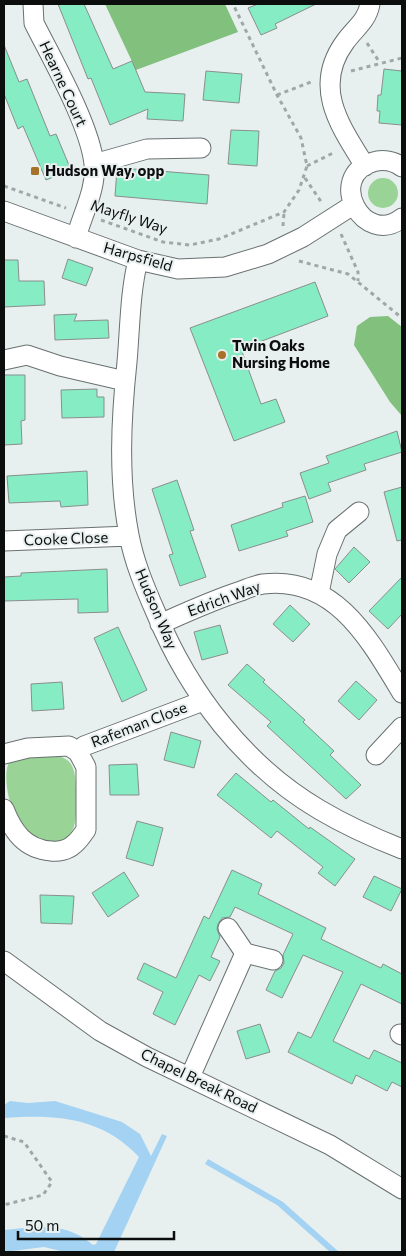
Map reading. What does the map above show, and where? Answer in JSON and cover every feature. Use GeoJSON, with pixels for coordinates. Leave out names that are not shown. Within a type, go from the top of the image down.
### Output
{"type":"FeatureCollection","features":[{"type":"Feature","properties":{"kind":"street","name":"Hearne Court"},"geometry":{"type":"LineString","coordinates":[[33,4],[34,23],[84,127],[94,164],[92,184],[76,238]]}},
{"type":"Feature","properties":{"kind":"street"},"geometry":{"type":"LineString","coordinates":[[365,166],[337,121],[329,92],[330,76],[335,58],[345,41],[368,16],[370,4]]}},
{"type":"Feature","properties":{"kind":"street"},"geometry":{"type":"LineString","coordinates":[[94,164],[147,149],[201,148]]}},
{"type":"Feature","properties":{"kind":"street"},"geometry":{"type":"LineString","coordinates":[[401,221],[381,225],[364,219],[353,205],[352,183],[357,173],[365,166],[386,160],[402,167]]}},
{"type":"Feature","properties":{"kind":"street","name":"Harpsfield"},"geometry":{"type":"LineString","coordinates":[[4,210],[138,260],[178,270],[225,267],[288,246],[353,205]]}},
{"type":"Feature","properties":{"kind":"street","name":"Hudson Way"},"geometry":{"type":"LineString","coordinates":[[138,260],[125,381],[121,460],[129,536],[139,575],[160,624],[183,671],[203,701],[245,751],[280,782],[319,810],[363,833],[402,850]]}},
{"type":"Feature","properties":{"kind":"street"},"geometry":{"type":"LineString","coordinates":[[4,360],[27,355],[60,366],[125,381]]}},
{"type":"Feature","properties":{"kind":"street"},"geometry":{"type":"LineString","coordinates":[[319,593],[328,554],[337,530],[359,512]]}},
{"type":"Feature","properties":{"kind":"street","name":"Cooke Close"},"geometry":{"type":"LineString","coordinates":[[4,541],[129,536]]}},
{"type":"Feature","properties":{"kind":"street","name":"Edrich Way"},"geometry":{"type":"LineString","coordinates":[[160,624],[213,600],[261,584],[290,584],[319,593],[343,609],[397,669],[402,693]]}},
{"type":"Feature","properties":{"kind":"street","name":"Rafeman Close"},"geometry":{"type":"LineString","coordinates":[[78,752],[84,746],[203,701]]}},
{"type":"Feature","properties":{"kind":"street"},"geometry":{"type":"LineString","coordinates":[[376,755],[402,727]]}},
{"type":"Feature","properties":{"kind":"street","name":"Rafeman Close"},"geometry":{"type":"LineString","coordinates":[[4,754],[28,748],[70,746],[78,752],[86,768],[86,830],[73,846],[57,852],[37,850],[20,838],[10,824],[4,809]]}},
{"type":"Feature","properties":{"kind":"street"},"geometry":{"type":"LineString","coordinates":[[228,928],[245,953],[272,960]]}},
{"type":"Feature","properties":{"kind":"street"},"geometry":{"type":"LineString","coordinates":[[190,1077],[245,953]]}},
{"type":"Feature","properties":{"kind":"street","name":"Chapel Break Road"},"geometry":{"type":"LineString","coordinates":[[4,961],[100,1031],[147,1057],[330,1145],[402,1189]]}},
{"type":"Feature","properties":{"kind":"path"},"geometry":{"type":"LineString","coordinates":[[232,4],[276,95],[301,138],[307,166],[305,178],[284,212],[283,230],[288,246],[299,261],[342,272],[358,282],[402,318]]}},
{"type":"Feature","properties":{"kind":"path"},"geometry":{"type":"LineString","coordinates":[[307,166],[352,145]]}},
{"type":"Feature","properties":{"kind":"path"},"geometry":{"type":"LineString","coordinates":[[305,178],[323,205]]}},
{"type":"Feature","properties":{"kind":"path","name":"Mayfly Way"},"geometry":{"type":"LineString","coordinates":[[4,186],[163,242],[190,245],[218,239],[284,212]]}},
{"type":"Feature","properties":{"kind":"path"},"geometry":{"type":"LineString","coordinates":[[343,237],[358,272],[358,282]]}},
{"type":"Feature","properties":{"kind":"path"},"geometry":{"type":"LineString","coordinates":[[4,1136],[24,1142],[52,1182],[43,1195],[4,1205]]}},
{"type":"Feature","properties":{"kind":"green space"},"geometry":{"type":"Polygon","coordinates":[[[105,4],[225,4],[238,32],[136,70],[105,4]]]}},
{"type":"Feature","properties":{"kind":"green space"},"geometry":{"type":"Polygon","coordinates":[[[383,178],[394,182],[398,193],[394,204],[383,208],[372,204],[368,193],[372,182],[383,178]]]}},
{"type":"Feature","properties":{"kind":"green space"},"geometry":{"type":"Polygon","coordinates":[[[388,316],[402,327],[402,416],[390,402],[354,345],[357,326],[370,317],[388,316]]]}},
{"type":"Feature","properties":{"kind":"green space"},"geometry":{"type":"Polygon","coordinates":[[[24,755],[60,757],[71,765],[76,784],[76,817],[71,833],[62,840],[51,842],[35,838],[21,828],[16,819],[7,787],[7,767],[10,761],[24,755]]]}},
{"type":"Feature","properties":{"kind":"water"},"geometry":{"type":"Polygon","coordinates":[[[10,1101],[28,1103],[55,1101],[122,1122],[140,1134],[151,1156],[162,1134],[167,1136],[114,1252],[65,1252],[44,1247],[4,1252],[4,1230],[51,1227],[72,1232],[93,1245],[96,1244],[139,1157],[110,1133],[77,1121],[42,1117],[4,1118],[4,1105],[10,1101]]]}},
{"type":"Feature","properties":{"kind":"water"},"geometry":{"type":"Polygon","coordinates":[[[208,1159],[283,1202],[339,1252],[330,1252],[277,1205],[205,1164],[208,1159]]]}},
{"type":"Feature","properties":{"kind":"building"},"geometry":{"type":"Polygon","coordinates":[[[58,4],[84,4],[113,69],[132,61],[145,92],[185,94],[183,121],[147,119],[148,109],[110,125],[91,78],[88,79],[58,4]]]}},
{"type":"Feature","properties":{"kind":"building"},"geometry":{"type":"Polygon","coordinates":[[[258,4],[316,4],[275,24],[277,28],[261,35],[248,8],[258,4]]]}},
{"type":"Feature","properties":{"kind":"building"},"geometry":{"type":"Polygon","coordinates":[[[4,45],[19,82],[27,79],[50,136],[56,134],[71,170],[46,180],[23,126],[18,129],[4,94],[4,45]]]}},
{"type":"Feature","properties":{"kind":"building"},"geometry":{"type":"Polygon","coordinates":[[[384,69],[402,71],[402,125],[379,123],[380,111],[377,111],[378,95],[381,95],[384,69]]]}},
{"type":"Feature","properties":{"kind":"building"},"geometry":{"type":"Polygon","coordinates":[[[206,71],[242,74],[239,103],[203,100],[206,71]]]}},
{"type":"Feature","properties":{"kind":"building"},"geometry":{"type":"Polygon","coordinates":[[[231,130],[259,131],[257,166],[228,164],[231,130]]]}},
{"type":"Feature","properties":{"kind":"building"},"geometry":{"type":"Polygon","coordinates":[[[117,169],[209,175],[207,204],[115,196],[117,169]]]}},
{"type":"Feature","properties":{"kind":"building"},"geometry":{"type":"Polygon","coordinates":[[[68,259],[93,268],[86,286],[62,278],[68,259]]]}},
{"type":"Feature","properties":{"kind":"building"},"geometry":{"type":"Polygon","coordinates":[[[4,260],[18,260],[19,281],[44,281],[45,305],[4,307],[4,260]]]}},
{"type":"Feature","properties":{"kind":"building","name":"Twin Oaks Nursing Home"},"geometry":{"type":"Polygon","coordinates":[[[315,282],[328,316],[241,349],[261,404],[276,399],[285,422],[234,441],[190,328],[315,282]]]}},
{"type":"Feature","properties":{"kind":"building"},"geometry":{"type":"Polygon","coordinates":[[[77,314],[74,321],[108,320],[109,338],[55,340],[54,315],[77,314]]]}},
{"type":"Feature","properties":{"kind":"building"},"geometry":{"type":"Polygon","coordinates":[[[4,375],[25,375],[25,420],[21,421],[22,444],[4,445],[4,375]]]}},
{"type":"Feature","properties":{"kind":"building"},"geometry":{"type":"Polygon","coordinates":[[[97,389],[97,397],[104,397],[104,417],[62,418],[61,390],[97,389]]]}},
{"type":"Feature","properties":{"kind":"building"},"geometry":{"type":"Polygon","coordinates":[[[397,431],[402,452],[364,464],[366,470],[328,483],[331,491],[309,499],[300,473],[329,463],[326,456],[397,431]]]}},
{"type":"Feature","properties":{"kind":"building"},"geometry":{"type":"Polygon","coordinates":[[[87,471],[88,505],[61,507],[60,501],[9,503],[7,476],[87,471]]]}},
{"type":"Feature","properties":{"kind":"building"},"geometry":{"type":"Polygon","coordinates":[[[177,480],[194,530],[190,531],[206,577],[180,586],[169,555],[173,554],[152,489],[177,480]]]}},
{"type":"Feature","properties":{"kind":"building"},"geometry":{"type":"Polygon","coordinates":[[[402,487],[402,540],[397,541],[384,492],[402,487]]]}},
{"type":"Feature","properties":{"kind":"building"},"geometry":{"type":"Polygon","coordinates":[[[305,496],[313,522],[286,531],[288,536],[239,551],[231,525],[283,507],[282,503],[305,496]]]}},
{"type":"Feature","properties":{"kind":"building"},"geometry":{"type":"Polygon","coordinates":[[[354,547],[370,562],[349,583],[335,569],[354,547]]]}},
{"type":"Feature","properties":{"kind":"building"},"geometry":{"type":"Polygon","coordinates":[[[107,569],[108,612],[78,613],[78,599],[4,601],[4,577],[21,576],[21,573],[107,569]]]}},
{"type":"Feature","properties":{"kind":"building"},"geometry":{"type":"Polygon","coordinates":[[[402,577],[402,614],[388,629],[369,611],[402,577]]]}},
{"type":"Feature","properties":{"kind":"building"},"geometry":{"type":"Polygon","coordinates":[[[290,605],[310,624],[293,642],[273,624],[290,605]]]}},
{"type":"Feature","properties":{"kind":"building"},"geometry":{"type":"Polygon","coordinates":[[[220,625],[228,653],[202,660],[194,632],[220,625]]]}},
{"type":"Feature","properties":{"kind":"building"},"geometry":{"type":"Polygon","coordinates":[[[118,627],[147,690],[122,702],[94,638],[118,627]]]}},
{"type":"Feature","properties":{"kind":"building"},"geometry":{"type":"Polygon","coordinates":[[[247,664],[265,680],[263,682],[305,720],[303,722],[334,751],[330,755],[361,785],[346,799],[267,726],[271,722],[228,685],[247,664]]]}},
{"type":"Feature","properties":{"kind":"building"},"geometry":{"type":"Polygon","coordinates":[[[356,681],[377,700],[359,720],[338,701],[356,681]]]}},
{"type":"Feature","properties":{"kind":"building"},"geometry":{"type":"Polygon","coordinates":[[[62,682],[64,709],[32,711],[31,684],[62,682]]]}},
{"type":"Feature","properties":{"kind":"building"},"geometry":{"type":"Polygon","coordinates":[[[171,732],[201,741],[194,768],[164,760],[171,732]]]}},
{"type":"Feature","properties":{"kind":"building"},"geometry":{"type":"Polygon","coordinates":[[[137,764],[139,795],[110,795],[109,765],[137,764]]]}},
{"type":"Feature","properties":{"kind":"building"},"geometry":{"type":"Polygon","coordinates":[[[236,773],[271,802],[273,800],[309,829],[310,827],[355,859],[335,886],[318,873],[323,867],[277,831],[271,838],[217,795],[236,773]]]}},
{"type":"Feature","properties":{"kind":"building"},"geometry":{"type":"Polygon","coordinates":[[[137,821],[163,828],[153,866],[126,858],[137,821]]]}},
{"type":"Feature","properties":{"kind":"building"},"geometry":{"type":"Polygon","coordinates":[[[232,870],[262,884],[258,894],[326,928],[321,939],[381,968],[383,964],[402,974],[402,1004],[361,984],[333,1041],[369,1059],[374,1050],[402,1063],[402,1087],[392,1082],[387,1091],[356,1075],[352,1084],[288,1052],[298,1032],[311,1038],[343,972],[303,955],[282,998],[266,990],[275,971],[281,968],[284,963],[283,955],[293,934],[235,907],[230,917],[222,918],[218,924],[217,929],[220,937],[211,957],[220,961],[210,981],[199,975],[175,1025],[153,1014],[163,992],[137,979],[144,963],[176,978],[204,916],[209,919],[232,870]]]}},
{"type":"Feature","properties":{"kind":"building"},"geometry":{"type":"Polygon","coordinates":[[[124,872],[139,896],[108,917],[92,893],[124,872]]]}},
{"type":"Feature","properties":{"kind":"building"},"geometry":{"type":"Polygon","coordinates":[[[374,876],[402,889],[391,911],[363,897],[374,876]]]}},
{"type":"Feature","properties":{"kind":"building"},"geometry":{"type":"Polygon","coordinates":[[[40,895],[74,896],[72,924],[41,923],[40,895]]]}},
{"type":"Feature","properties":{"kind":"building"},"geometry":{"type":"Polygon","coordinates":[[[260,1024],[270,1052],[246,1059],[237,1031],[260,1024]]]}},
{"type":"Feature","properties":{"kind":"place","name":"Hudson Way, opp"},"geometry":{"type":"Point","coordinates":[35,171]}},
{"type":"Feature","properties":{"kind":"place","name":"Twin Oaks Nursing Home"},"geometry":{"type":"Point","coordinates":[222,355]}}]}
